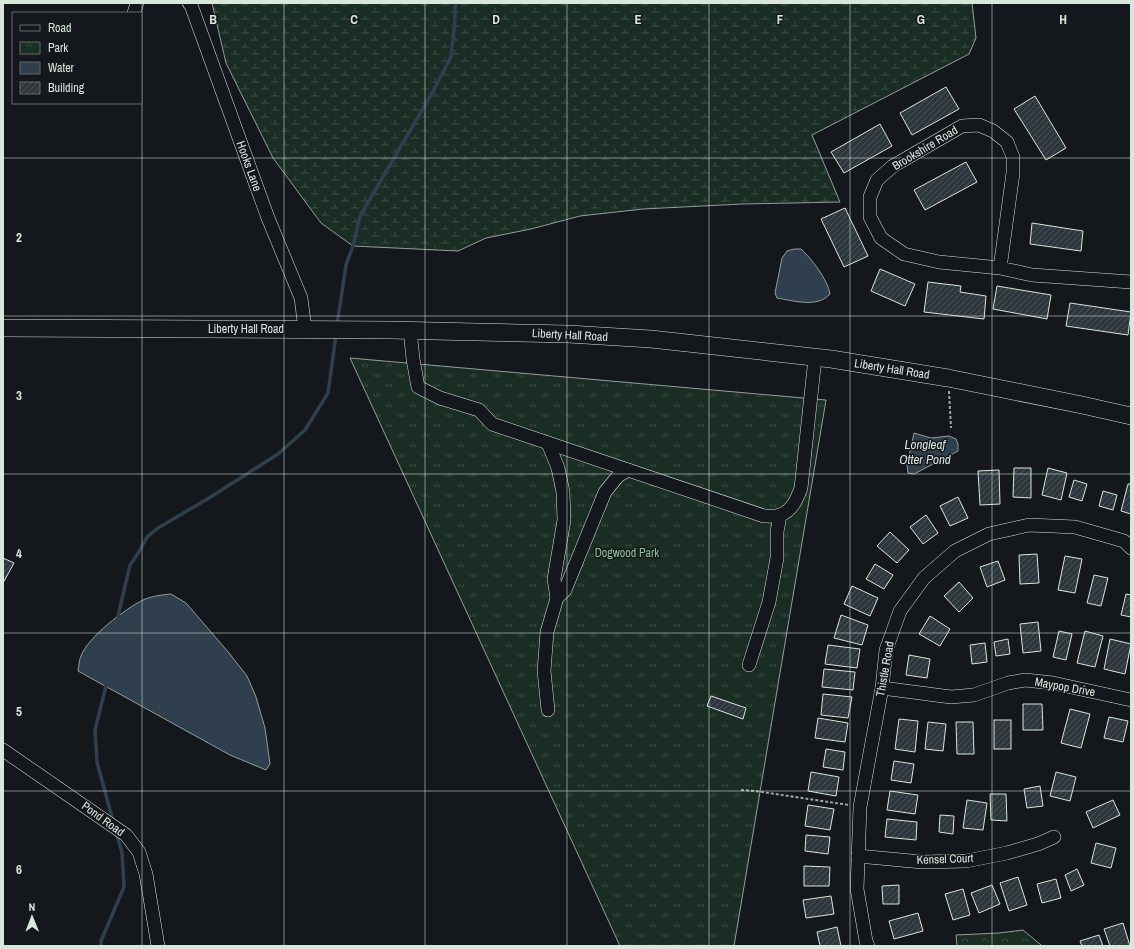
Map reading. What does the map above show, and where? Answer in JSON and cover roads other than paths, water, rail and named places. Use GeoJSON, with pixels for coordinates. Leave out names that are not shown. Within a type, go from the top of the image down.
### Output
{"type":"FeatureCollection","features":[{"type":"Feature","properties":{"kind":"main road","name":"Liberty Hall Road"},"geometry":{"type":"LineString","coordinates":[[3,328],[410,330],[568,334],[629,338],[744,349],[948,378],[1131,416]]}},
{"type":"Feature","properties":{"kind":"street","name":"Hooks Lane"},"geometry":{"type":"LineString","coordinates":[[189,3],[191,4],[194,12],[268,218],[301,298],[305,329]]}},
{"type":"Feature","properties":{"kind":"street","name":"Brookshire Road"},"geometry":{"type":"LineString","coordinates":[[1000,268],[1014,157],[1006,142],[993,131],[979,125],[962,126],[893,166],[877,180],[870,197],[870,217],[881,238],[904,254],[939,262],[1000,268],[1032,275],[1131,282]]}},
{"type":"Feature","properties":{"kind":"street"},"geometry":{"type":"LineString","coordinates":[[410,330],[418,387],[440,398],[479,410],[492,424],[764,516],[780,516],[790,510],[801,488],[815,358]]}},
{"type":"Feature","properties":{"kind":"street"},"geometry":{"type":"LineString","coordinates":[[548,443],[558,468],[563,492],[564,520],[554,579],[557,598],[547,632],[544,670],[548,710]]}},
{"type":"Feature","properties":{"kind":"street"},"geometry":{"type":"LineString","coordinates":[[557,598],[566,590],[605,492],[618,476],[628,470]]}},
{"type":"Feature","properties":{"kind":"street"},"geometry":{"type":"LineString","coordinates":[[749,665],[769,602],[777,558],[777,532],[780,516]]}},
{"type":"Feature","properties":{"kind":"street","name":"Thistle Road"},"geometry":{"type":"LineString","coordinates":[[868,946],[857,889],[860,807],[882,688],[886,650],[900,611],[924,578],[955,551],[988,534],[1029,525],[1075,527],[1124,541],[1131,548]]}},
{"type":"Feature","properties":{"kind":"street","name":"Maypop Drive"},"geometry":{"type":"LineString","coordinates":[[882,688],[951,697],[974,695],[1008,683],[1025,680],[1053,683],[1131,700]]}},
{"type":"Feature","properties":{"kind":"street","name":"Pond Road"},"geometry":{"type":"LineString","coordinates":[[3,750],[126,835],[139,852],[146,874],[158,946]]}},
{"type":"Feature","properties":{"kind":"street","name":"Kensel Court"},"geometry":{"type":"LineString","coordinates":[[858,856],[922,862],[966,861],[1007,853],[1054,837]]}},
{"type":"Feature","properties":{"kind":"water"},"geometry":{"type":"Polygon","coordinates":[[[801,249],[823,276],[829,288],[830,294],[825,298],[819,301],[798,302],[777,298],[775,293],[782,258],[787,251],[801,249]]]}},
{"type":"Feature","properties":{"kind":"water","name":"Longleaf Otter Pond"},"geometry":{"type":"Polygon","coordinates":[[[914,433],[931,438],[949,436],[956,439],[958,451],[914,474],[908,473],[907,465],[914,433]]]}},
{"type":"Feature","properties":{"kind":"water"},"geometry":{"type":"Polygon","coordinates":[[[171,594],[186,603],[247,676],[256,697],[265,728],[270,764],[266,770],[230,755],[78,671],[80,658],[85,649],[91,640],[108,624],[135,604],[143,600],[160,595],[171,594]]]}},
{"type":"Feature","properties":{"kind":"waterway"},"geometry":{"type":"LineString","coordinates":[[337,325],[346,265],[353,246],[360,216],[431,95],[451,57],[456,3]]}},
{"type":"Feature","properties":{"kind":"waterway"},"geometry":{"type":"LineString","coordinates":[[118,616],[130,565],[147,537],[158,528],[209,498],[278,454],[305,430],[328,393],[336,335]]}},
{"type":"Feature","properties":{"kind":"waterway"},"geometry":{"type":"LineString","coordinates":[[106,686],[95,730],[97,762],[113,821]]}},
{"type":"Feature","properties":{"kind":"waterway"},"geometry":{"type":"LineString","coordinates":[[101,946],[101,941],[124,887],[122,853],[116,832]]}},
{"type":"Feature","properties":{"kind":"park label","name":"Dogwood Park"},"geometry":{"type":"Point","coordinates":[627,553]}}]}
